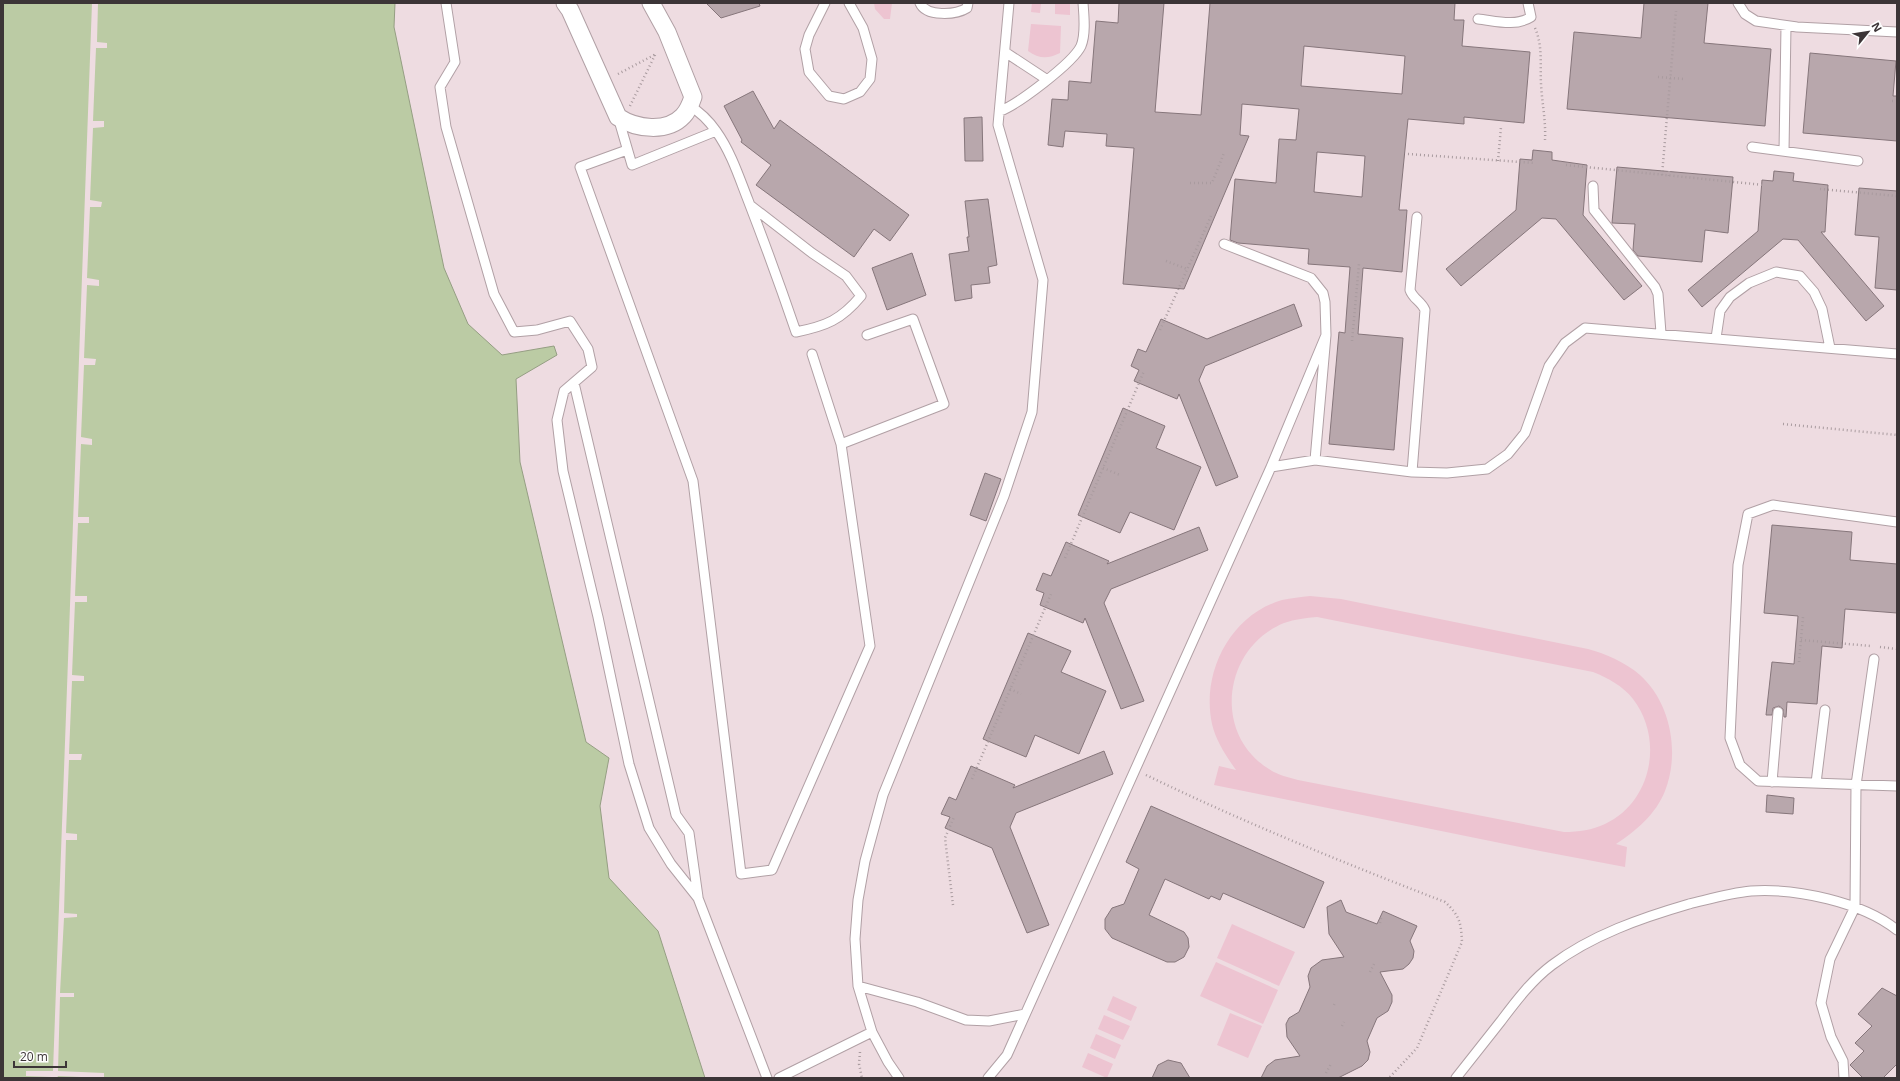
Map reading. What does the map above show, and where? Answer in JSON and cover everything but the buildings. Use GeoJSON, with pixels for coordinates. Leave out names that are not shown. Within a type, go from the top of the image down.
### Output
{"type":"FeatureCollection","features":[{"type":"Feature","properties":{"kind":"street"},"geometry":{"type":"LineString","coordinates":[[565,3],[570,10],[618,117],[626,122],[658,128],[673,124],[683,116],[690,106],[693,97],[692,89],[667,32],[650,3]]}},
{"type":"Feature","properties":{"kind":"lane"},"geometry":{"type":"LineString","coordinates":[[446,3],[455,62],[440,86],[446,127],[494,294],[514,332],[537,330],[570,321],[588,349],[592,367],[564,391],[557,420],[563,471],[598,617],[629,764],[649,828],[671,864],[698,898]]}},
{"type":"Feature","properties":{"kind":"lane"},"geometry":{"type":"LineString","coordinates":[[825,3],[809,35],[805,49],[809,72],[829,96],[844,99],[860,92],[870,78],[872,59],[863,28],[849,3]]}},
{"type":"Feature","properties":{"kind":"lane"},"geometry":{"type":"LineString","coordinates":[[920,3],[922,7],[930,12],[960,13],[967,8],[968,3]]}},
{"type":"Feature","properties":{"kind":"lane"},"geometry":{"type":"LineString","coordinates":[[899,1078],[888,1062],[872,1032],[858,986],[855,939],[858,900],[865,861],[883,795],[1004,496],[1032,412],[1043,280],[998,125],[1009,3]]}},
{"type":"Feature","properties":{"kind":"lane"},"geometry":{"type":"LineString","coordinates":[[1000,111],[1023,99],[1073,57],[1081,45],[1084,23],[1083,3]]}},
{"type":"Feature","properties":{"kind":"lane"},"geometry":{"type":"LineString","coordinates":[[1478,19],[1515,23],[1523,22],[1530,17],[1528,3]]}},
{"type":"Feature","properties":{"kind":"lane"},"geometry":{"type":"LineString","coordinates":[[1738,3],[1745,14],[1756,20],[1786,26],[1897,32]]}},
{"type":"Feature","properties":{"kind":"lane"},"geometry":{"type":"LineString","coordinates":[[1784,151],[1786,26]]}},
{"type":"Feature","properties":{"kind":"lane"},"geometry":{"type":"LineString","coordinates":[[1005,52],[1046,79]]}},
{"type":"Feature","properties":{"kind":"lane"},"geometry":{"type":"LineString","coordinates":[[690,106],[699,112],[716,131],[731,159],[770,258],[796,332],[819,328],[847,312],[861,296],[846,276],[812,253],[750,205]]}},
{"type":"Feature","properties":{"kind":"lane"},"geometry":{"type":"LineString","coordinates":[[618,117],[626,150],[632,165],[716,131]]}},
{"type":"Feature","properties":{"kind":"lane"},"geometry":{"type":"LineString","coordinates":[[1752,147],[1858,161]]}},
{"type":"Feature","properties":{"kind":"lane"},"geometry":{"type":"LineString","coordinates":[[626,150],[580,167],[693,481],[741,874],[772,870],[870,646],[841,444],[812,354]]}},
{"type":"Feature","properties":{"kind":"lane"},"geometry":{"type":"LineString","coordinates":[[1593,186],[1594,210],[1655,287],[1658,294],[1661,334]]}},
{"type":"Feature","properties":{"kind":"lane"},"geometry":{"type":"LineString","coordinates":[[1412,472],[1425,310],[1422,304],[1412,295],[1410,290],[1417,217]]}},
{"type":"Feature","properties":{"kind":"lane"},"geometry":{"type":"LineString","coordinates":[[1224,244],[1311,278],[1323,293],[1325,302],[1326,335],[1315,460]]}},
{"type":"Feature","properties":{"kind":"lane"},"geometry":{"type":"LineString","coordinates":[[1716,338],[1720,312],[1730,296],[1749,283],[1776,272],[1800,276],[1814,292],[1822,309],[1830,348]]}},
{"type":"Feature","properties":{"kind":"lane"},"geometry":{"type":"LineString","coordinates":[[841,444],[944,404],[913,319],[867,335]]}},
{"type":"Feature","properties":{"kind":"lane"},"geometry":{"type":"LineString","coordinates":[[1271,467],[1315,460],[1412,472],[1447,473],[1487,469],[1508,454],[1525,433],[1549,366],[1565,343],[1586,328],[1897,354]]}},
{"type":"Feature","properties":{"kind":"lane"},"geometry":{"type":"LineString","coordinates":[[988,1078],[1007,1056],[1271,467],[1326,335]]}},
{"type":"Feature","properties":{"kind":"lane"},"geometry":{"type":"LineString","coordinates":[[574,383],[676,815],[689,832],[698,898],[767,1078]]}},
{"type":"Feature","properties":{"kind":"lane"},"geometry":{"type":"LineString","coordinates":[[1897,522],[1773,506],[1748,514],[1738,565],[1730,738],[1740,765],[1758,781],[1897,786]]}},
{"type":"Feature","properties":{"kind":"lane"},"geometry":{"type":"LineString","coordinates":[[1844,1078],[1843,1061],[1831,1036],[1821,1003],[1830,959],[1855,907],[1856,785],[1874,660]]}},
{"type":"Feature","properties":{"kind":"lane"},"geometry":{"type":"LineString","coordinates":[[1816,783],[1825,710]]}},
{"type":"Feature","properties":{"kind":"lane"},"geometry":{"type":"LineString","coordinates":[[1772,782],[1778,712]]}},
{"type":"Feature","properties":{"kind":"lane"},"geometry":{"type":"LineString","coordinates":[[1456,1078],[1521,994],[1551,965],[1591,940],[1652,914],[1728,894],[1752,891],[1788,891],[1855,907],[1884,920],[1897,930]]}},
{"type":"Feature","properties":{"kind":"lane"},"geometry":{"type":"LineString","coordinates":[[858,986],[917,1002],[966,1020],[989,1021],[1025,1014]]}},
{"type":"Feature","properties":{"kind":"lane"},"geometry":{"type":"LineString","coordinates":[[779,1078],[872,1032]]}},
{"type":"Feature","properties":{"kind":"path"},"geometry":{"type":"LineString","coordinates":[[1662,175],[1676,11]]}},
{"type":"Feature","properties":{"kind":"path"},"geometry":{"type":"LineString","coordinates":[[1530,17],[1539,37],[1546,140]]}},
{"type":"Feature","properties":{"kind":"path"},"geometry":{"type":"LineString","coordinates":[[618,117],[632,104],[667,32]]}},
{"type":"Feature","properties":{"kind":"path"},"geometry":{"type":"LineString","coordinates":[[603,82],[656,54]]}},
{"type":"Feature","properties":{"kind":"path"},"geometry":{"type":"LineString","coordinates":[[1658,78],[1684,79]]}},
{"type":"Feature","properties":{"kind":"path"},"geometry":{"type":"LineString","coordinates":[[1892,101],[1897,101]]}},
{"type":"Feature","properties":{"kind":"path"},"geometry":{"type":"LineString","coordinates":[[1498,161],[1501,127]]}},
{"type":"Feature","properties":{"kind":"path"},"geometry":{"type":"LineString","coordinates":[[1190,183],[1212,183],[1224,153]]}},
{"type":"Feature","properties":{"kind":"path"},"geometry":{"type":"LineString","coordinates":[[1408,154],[1535,163]]}},
{"type":"Feature","properties":{"kind":"path"},"geometry":{"type":"LineString","coordinates":[[1566,165],[1764,185]]}},
{"type":"Feature","properties":{"kind":"path"},"geometry":{"type":"LineString","coordinates":[[1669,171],[1669,176]]}},
{"type":"Feature","properties":{"kind":"path"},"geometry":{"type":"LineString","coordinates":[[1820,189],[1897,196]]}},
{"type":"Feature","properties":{"kind":"path"},"geometry":{"type":"LineString","coordinates":[[1160,330],[1211,216]]}},
{"type":"Feature","properties":{"kind":"path"},"geometry":{"type":"LineString","coordinates":[[1166,261],[1187,269]]}},
{"type":"Feature","properties":{"kind":"path"},"geometry":{"type":"LineString","coordinates":[[1352,341],[1359,264]]}},
{"type":"Feature","properties":{"kind":"path"},"geometry":{"type":"LineString","coordinates":[[1065,558],[1144,371]]}},
{"type":"Feature","properties":{"kind":"path"},"geometry":{"type":"LineString","coordinates":[[1784,424],[1897,435]]}},
{"type":"Feature","properties":{"kind":"path"},"geometry":{"type":"LineString","coordinates":[[1103,468],[1120,475]]}},
{"type":"Feature","properties":{"kind":"path"},"geometry":{"type":"LineString","coordinates":[[972,779],[1051,594]]}},
{"type":"Feature","properties":{"kind":"path"},"geometry":{"type":"LineString","coordinates":[[1799,662],[1803,617]]}},
{"type":"Feature","properties":{"kind":"path"},"geometry":{"type":"LineString","coordinates":[[1801,640],[1897,649]]}},
{"type":"Feature","properties":{"kind":"path"},"geometry":{"type":"LineString","coordinates":[[1010,689],[1021,694]]}},
{"type":"Feature","properties":{"kind":"path"},"geometry":{"type":"LineString","coordinates":[[1135,769],[1201,802],[1350,865],[1445,902],[1456,912],[1461,926],[1462,942],[1417,1048],[1389,1078]]}},
{"type":"Feature","properties":{"kind":"path"},"geometry":{"type":"LineString","coordinates":[[953,905],[945,838],[954,817]]}},
{"type":"Feature","properties":{"kind":"path"},"geometry":{"type":"LineString","coordinates":[[1380,922],[1382,918]]}},
{"type":"Feature","properties":{"kind":"path"},"geometry":{"type":"LineString","coordinates":[[1370,972],[1374,964]]}},
{"type":"Feature","properties":{"kind":"path"},"geometry":{"type":"LineString","coordinates":[[1342,1026],[1344,1022]]}},
{"type":"Feature","properties":{"kind":"path"},"geometry":{"type":"LineString","coordinates":[[861,1038],[859,1064],[862,1078]]}},
{"type":"Feature","properties":{"kind":"path"},"geometry":{"type":"LineString","coordinates":[[1326,1073],[1331,1064]]}},
{"type":"Feature","properties":{"kind":"shaded area"},"geometry":{"type":"Polygon","coordinates":[[[3,3],[395,3],[394,27],[444,268],[468,324],[502,355],[554,346],[557,355],[516,379],[520,462],[586,742],[609,758],[600,806],[609,878],[658,931],[705,1078],[3,1078],[3,3]]]}},
{"type":"Feature","properties":{"kind":"shaded area"},"geometry":{"type":"Polygon","coordinates":[[[874,3],[892,3],[890,19],[884,19],[875,9],[874,3]]]}},
{"type":"Feature","properties":{"kind":"shaded area"},"geometry":{"type":"Polygon","coordinates":[[[1032,3],[1041,3],[1040,13],[1031,12],[1032,3]]]}},
{"type":"Feature","properties":{"kind":"shaded area"},"geometry":{"type":"Polygon","coordinates":[[[1044,3],[1070,3],[1070,15],[1055,14],[1055,4],[1044,3]]]}},
{"type":"Feature","properties":{"kind":"shaded area"},"geometry":{"type":"Polygon","coordinates":[[[1031,24],[1061,26],[1060,53],[1048,57],[1040,57],[1028,51],[1031,24]]]}},
{"type":"Feature","properties":{"kind":"shaded area"},"geometry":{"type":"Polygon","coordinates":[[[1310,596],[1341,599],[1588,649],[1615,659],[1640,675],[1651,686],[1665,714],[1670,729],[1672,761],[1670,776],[1665,791],[1656,807],[1638,828],[1616,844],[1627,847],[1625,867],[1214,785],[1219,766],[1236,770],[1225,754],[1212,724],[1210,705],[1211,685],[1223,648],[1234,632],[1248,619],[1264,608],[1282,600],[1310,596]],[[1317,617],[1284,623],[1264,635],[1248,651],[1237,671],[1232,692],[1233,714],[1239,735],[1251,754],[1269,769],[1283,776],[1564,832],[1580,831],[1605,824],[1621,814],[1634,801],[1643,785],[1648,768],[1650,750],[1648,732],[1643,715],[1633,699],[1625,690],[1615,683],[1593,672],[1317,617]]]}},
{"type":"Feature","properties":{"kind":"shaded area"},"geometry":{"type":"Polygon","coordinates":[[[1232,924],[1295,952],[1279,986],[1217,958],[1232,924]]]}},
{"type":"Feature","properties":{"kind":"shaded area"},"geometry":{"type":"Polygon","coordinates":[[[1216,962],[1278,990],[1263,1024],[1200,996],[1216,962]]]}},
{"type":"Feature","properties":{"kind":"shaded area"},"geometry":{"type":"Polygon","coordinates":[[[1113,996],[1137,1007],[1131,1021],[1107,1010],[1113,996]]]}},
{"type":"Feature","properties":{"kind":"shaded area"},"geometry":{"type":"Polygon","coordinates":[[[1230,1013],[1262,1026],[1248,1058],[1217,1045],[1230,1013]]]}},
{"type":"Feature","properties":{"kind":"shaded area"},"geometry":{"type":"Polygon","coordinates":[[[1104,1015],[1130,1026],[1123,1040],[1098,1029],[1104,1015]]]}},
{"type":"Feature","properties":{"kind":"shaded area"},"geometry":{"type":"Polygon","coordinates":[[[1096,1034],[1121,1045],[1115,1059],[1090,1048],[1096,1034]]]}},
{"type":"Feature","properties":{"kind":"shaded area"},"geometry":{"type":"Polygon","coordinates":[[[1088,1053],[1113,1064],[1107,1078],[1082,1067],[1088,1053]]]}},
{"type":"Feature","properties":{"kind":"pier"},"geometry":{"type":"Polygon","coordinates":[[[92,3],[98,3],[97,42],[107,43],[107,48],[96,48],[93,121],[104,121],[104,127],[93,128],[90,200],[102,202],[101,207],[90,207],[87,278],[99,280],[99,286],[87,285],[84,358],[96,359],[95,365],[84,365],[81,437],[92,439],[92,445],[81,444],[78,517],[89,517],[89,523],[78,523],[75,596],[87,596],[87,602],[75,602],[72,675],[84,676],[84,681],[72,681],[69,754],[82,754],[81,760],[69,760],[66,833],[77,834],[77,840],[66,840],[64,913],[77,914],[77,917],[64,918],[60,993],[74,993],[74,997],[60,997],[58,1071],[104,1073],[104,1078],[58,1076],[57,1078],[52,1078],[26,1076],[26,1071],[53,1071],[92,3]]]}}]}
